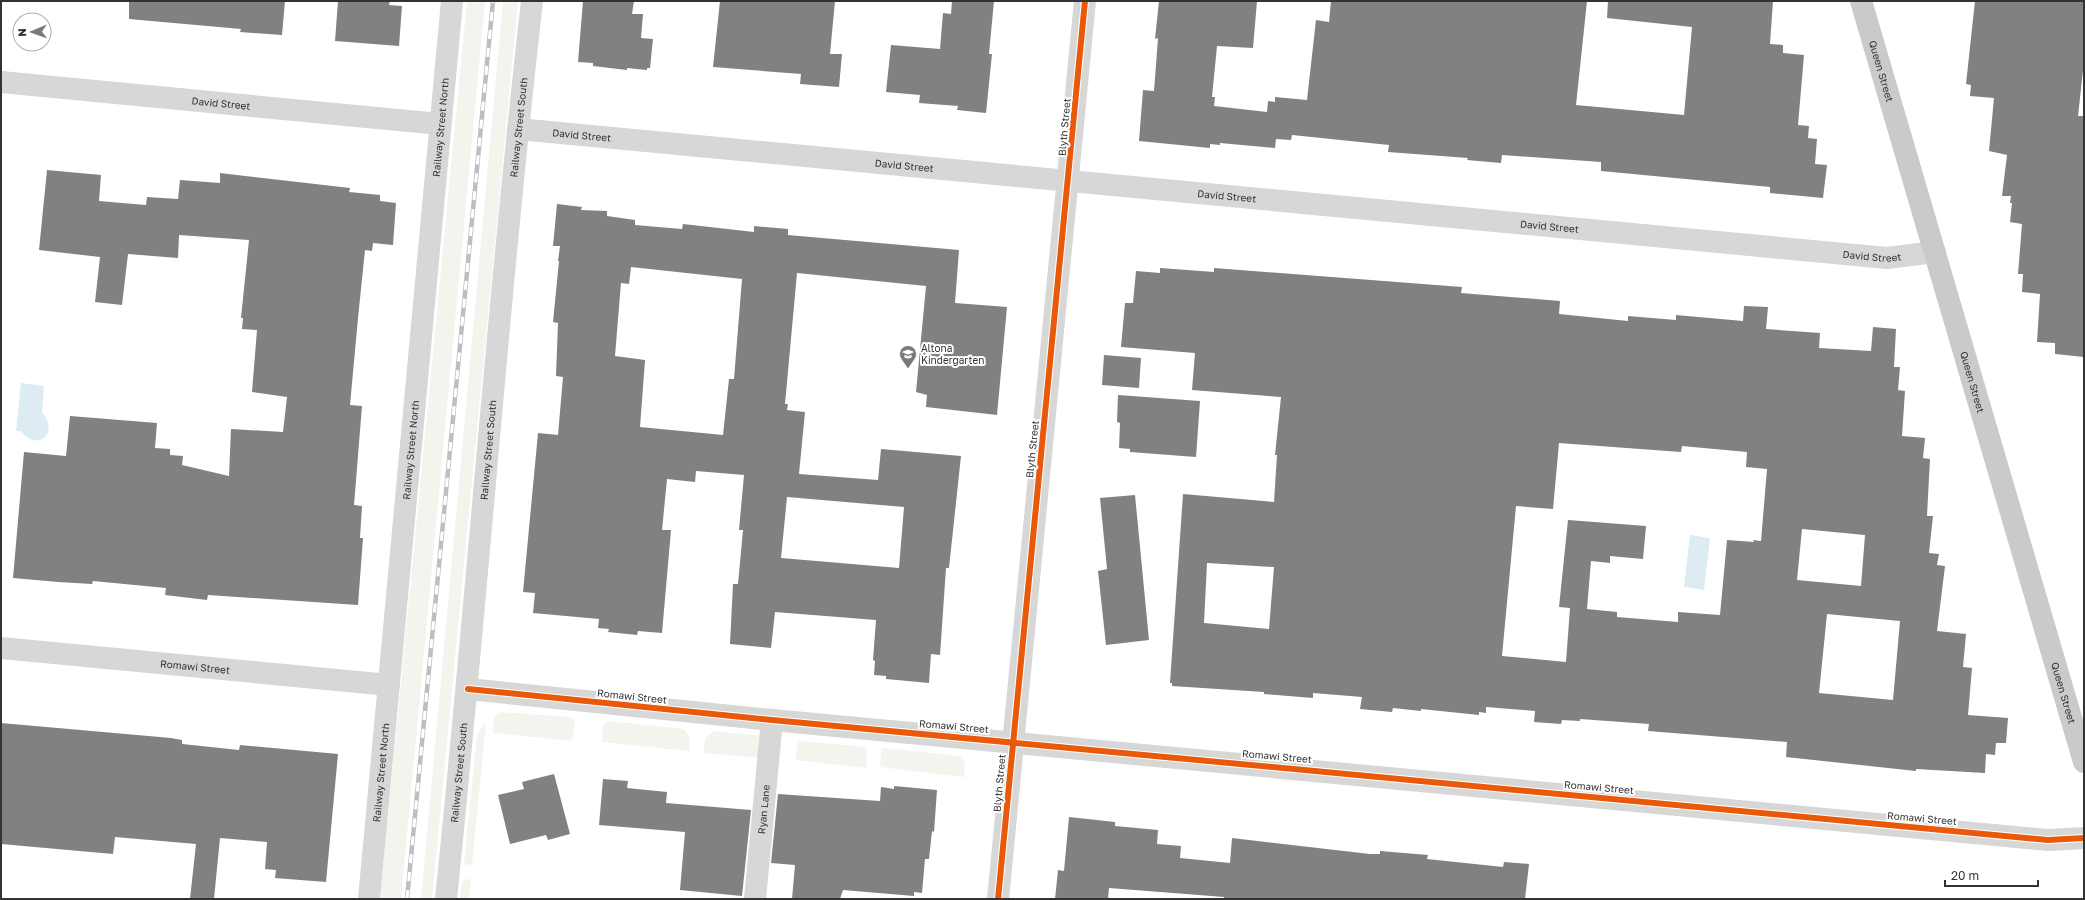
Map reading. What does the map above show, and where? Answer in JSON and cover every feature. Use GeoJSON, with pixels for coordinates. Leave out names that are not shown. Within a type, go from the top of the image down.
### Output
{"type":"FeatureCollection","features":[{"type":"Feature","properties":{"kind":"main road","name":"Queen Street"},"geometry":{"type":"LineString","coordinates":[[1861,1],[2084,762]]}},
{"type":"Feature","properties":{"kind":"street","name":"Railway Street North"},"geometry":{"type":"LineString","coordinates":[[369,899],[452,1]]}},
{"type":"Feature","properties":{"kind":"street","name":"Railway Street South"},"geometry":{"type":"LineString","coordinates":[[446,899],[468,689],[518,129],[532,1]]}},
{"type":"Feature","properties":{"kind":"street","name":"Blyth Street"},"geometry":{"type":"LineString","coordinates":[[998,899],[1069,180],[1085,1]]}},
{"type":"Feature","properties":{"kind":"street","name":"David Street"},"geometry":{"type":"LineString","coordinates":[[1,82],[440,124]]}},
{"type":"Feature","properties":{"kind":"street","name":"David Street"},"geometry":{"type":"LineString","coordinates":[[518,129],[1887,258],[1914,256],[1935,252]]}},
{"type":"Feature","properties":{"kind":"street","name":"Romawi Street"},"geometry":{"type":"LineString","coordinates":[[1,648],[389,685]]}},
{"type":"Feature","properties":{"kind":"street","name":"Romawi Street"},"geometry":{"type":"LineString","coordinates":[[468,689],[772,720],[1013,741],[2048,840],[2084,838]]}},
{"type":"Feature","properties":{"kind":"street","name":"Ryan Lane"},"geometry":{"type":"LineString","coordinates":[[755,899],[772,720]]}},
{"type":"Feature","properties":{"kind":"shaded area"},"geometry":{"type":"Polygon","coordinates":[[[467,1],[485,1],[401,899],[380,899],[467,1]]]}},
{"type":"Feature","properties":{"kind":"shaded area"},"geometry":{"type":"Polygon","coordinates":[[[503,1],[518,1],[432,899],[421,899],[503,1]]]}},
{"type":"Feature","properties":{"kind":"shaded area"},"geometry":{"type":"Polygon","coordinates":[[[21,383],[44,386],[42,413],[47,420],[49,427],[48,433],[40,440],[34,440],[21,431],[16,431],[21,383]]]}},
{"type":"Feature","properties":{"kind":"shaded area"},"geometry":{"type":"Polygon","coordinates":[[[1690,535],[1710,538],[1704,590],[1684,587],[1690,535]]]}},
{"type":"Feature","properties":{"kind":"shaded area"},"geometry":{"type":"Polygon","coordinates":[[[501,712],[570,717],[575,720],[572,741],[493,733],[494,717],[501,712]]]}},
{"type":"Feature","properties":{"kind":"shaded area"},"geometry":{"type":"Polygon","coordinates":[[[607,721],[684,729],[690,737],[689,751],[602,742],[603,726],[607,721]]]}},
{"type":"Feature","properties":{"kind":"shaded area"},"geometry":{"type":"Polygon","coordinates":[[[486,722],[472,865],[464,864],[477,734],[486,722]]]}},
{"type":"Feature","properties":{"kind":"shaded area"},"geometry":{"type":"Polygon","coordinates":[[[714,731],[762,736],[763,758],[704,753],[705,738],[714,731]]]}},
{"type":"Feature","properties":{"kind":"shaded area"},"geometry":{"type":"Polygon","coordinates":[[[800,741],[864,747],[867,749],[866,768],[796,760],[797,745],[800,741]]]}},
{"type":"Feature","properties":{"kind":"shaded area"},"geometry":{"type":"Polygon","coordinates":[[[884,748],[959,756],[965,763],[964,777],[880,767],[881,750],[884,748]]]}},
{"type":"Feature","properties":{"kind":"shaded area"},"geometry":{"type":"Polygon","coordinates":[[[465,879],[471,880],[469,899],[460,899],[462,883],[465,879]]]}},
{"type":"Feature","properties":{"kind":"building"},"geometry":{"type":"Polygon","coordinates":[[[129,1],[285,1],[282,35],[240,32],[241,29],[129,19],[129,1]]]}},
{"type":"Feature","properties":{"kind":"building"},"geometry":{"type":"Polygon","coordinates":[[[338,1],[390,1],[389,5],[402,6],[399,46],[335,41],[338,1]]]}},
{"type":"Feature","properties":{"kind":"building"},"geometry":{"type":"Polygon","coordinates":[[[583,1],[634,1],[632,14],[643,14],[641,38],[653,39],[650,68],[647,68],[647,70],[627,68],[627,70],[593,66],[593,63],[578,62],[583,1]]]}},
{"type":"Feature","properties":{"kind":"building"},"geometry":{"type":"Polygon","coordinates":[[[720,1],[835,1],[830,54],[842,54],[839,87],[800,84],[801,74],[713,67],[720,1]]]}},
{"type":"Feature","properties":{"kind":"building"},"geometry":{"type":"Polygon","coordinates":[[[952,1],[994,1],[989,54],[992,54],[986,113],[957,110],[958,106],[919,103],[920,95],[886,92],[891,45],[940,49],[943,13],[951,14],[952,1]]]}},
{"type":"Feature","properties":{"kind":"building"},"geometry":{"type":"Polygon","coordinates":[[[1159,1],[1257,1],[1253,48],[1217,46],[1212,97],[1215,97],[1214,106],[1267,112],[1268,101],[1275,102],[1275,97],[1307,100],[1316,20],[1329,22],[1331,1],[1587,1],[1576,105],[1684,115],[1692,27],[1607,18],[1608,1],[1773,1],[1770,44],[1783,45],[1783,53],[1804,55],[1798,125],[1809,126],[1808,138],[1817,139],[1815,164],[1827,165],[1823,198],[1770,193],[1770,187],[1601,171],[1601,162],[1502,155],[1501,163],[1467,160],[1468,158],[1388,152],[1389,145],[1292,135],[1291,140],[1276,139],[1275,148],[1220,143],[1220,145],[1210,144],[1210,148],[1139,141],[1143,90],[1154,91],[1158,38],[1155,39],[1159,1]]]}},
{"type":"Feature","properties":{"kind":"building"},"geometry":{"type":"Polygon","coordinates":[[[1975,1],[2084,1],[2084,61],[2078,116],[2084,116],[2084,357],[2055,354],[2055,343],[2037,342],[2040,294],[2022,292],[2023,274],[2018,274],[2022,224],[2010,222],[2012,203],[2010,203],[2011,196],[2002,196],[2007,155],[1989,151],[1994,98],[1970,96],[1971,85],[1966,84],[1975,1]]]}},
{"type":"Feature","properties":{"kind":"building"},"geometry":{"type":"Polygon","coordinates":[[[47,170],[101,175],[99,201],[146,205],[147,197],[178,199],[180,180],[220,183],[220,173],[350,188],[349,192],[380,195],[380,201],[396,203],[393,245],[373,243],[372,251],[365,250],[358,318],[350,405],[362,406],[354,505],[362,506],[360,538],[363,538],[358,605],[208,595],[207,600],[165,595],[166,588],[93,581],[92,584],[13,578],[24,452],[66,456],[70,416],[157,423],[155,448],[170,449],[170,455],[183,456],[182,465],[229,476],[231,429],[283,432],[287,397],[252,392],[257,330],[242,329],[243,318],[241,318],[249,240],[179,235],[178,258],[128,254],[122,305],[95,302],[100,257],[39,250],[47,170]]]}},
{"type":"Feature","properties":{"kind":"building"},"geometry":{"type":"Polygon","coordinates":[[[557,204],[582,207],[581,210],[607,211],[607,216],[635,220],[635,225],[682,229],[683,224],[754,232],[754,226],[788,229],[788,235],[959,250],[955,303],[1007,307],[997,415],[926,407],[927,395],[916,392],[926,286],[797,273],[785,404],[788,404],[787,410],[805,412],[799,474],[878,480],[881,449],[961,456],[949,568],[946,568],[940,655],[931,654],[929,683],[886,679],[886,676],[874,675],[875,661],[873,660],[876,620],[775,612],[771,648],[730,644],[733,584],[738,584],[743,530],[739,530],[744,475],[696,471],[695,482],[667,479],[662,530],[671,530],[662,633],[638,631],[637,635],[608,632],[609,629],[598,628],[599,619],[533,613],[535,593],[523,592],[538,433],[558,435],[563,377],[556,376],[558,323],[553,322],[560,246],[553,246],[557,204]],[[631,267],[629,284],[621,283],[615,356],[645,360],[640,427],[723,435],[729,379],[734,379],[742,279],[631,267]],[[787,497],[781,558],[899,568],[904,507],[787,497]]]}},
{"type":"Feature","properties":{"kind":"building"},"geometry":{"type":"Polygon","coordinates":[[[1160,268],[1214,272],[1214,268],[1462,287],[1461,293],[1560,301],[1559,314],[1628,321],[1628,316],[1676,320],[1676,315],[1743,321],[1744,306],[1768,307],[1766,329],[1820,333],[1819,348],[1871,351],[1873,327],[1896,329],[1894,367],[1900,367],[1898,390],[1905,391],[1902,436],[1925,438],[1923,458],[1930,459],[1927,516],[1933,516],[1929,553],[1939,554],[1937,565],[1945,566],[1937,631],[1966,634],[1963,667],[1972,668],[1968,715],[2008,718],[2006,743],[1996,743],[1995,755],[1986,754],[1985,773],[1916,769],[1916,771],[1786,757],[1787,742],[1648,731],[1649,724],[1580,719],[1580,721],[1562,720],[1561,724],[1534,722],[1535,711],[1486,707],[1486,713],[1479,712],[1479,715],[1421,709],[1421,711],[1393,708],[1392,712],[1360,709],[1362,697],[1313,693],[1313,698],[1264,694],[1264,692],[1172,686],[1172,683],[1170,683],[1183,494],[1274,502],[1277,455],[1275,455],[1281,397],[1192,390],[1195,353],[1121,347],[1125,303],[1133,303],[1136,271],[1160,273],[1160,268]],[[1559,443],[1553,509],[1516,506],[1502,656],[1566,662],[1570,608],[1559,607],[1568,520],[1646,526],[1643,559],[1610,556],[1610,563],[1591,561],[1587,609],[1617,612],[1617,617],[1678,622],[1678,612],[1720,615],[1727,540],[1754,542],[1753,540],[1761,541],[1767,469],[1746,467],[1747,452],[1682,446],[1681,452],[1559,443]],[[1802,529],[1797,580],[1861,586],[1865,535],[1802,529]],[[1207,563],[1204,623],[1269,629],[1274,567],[1207,563]],[[1827,614],[1819,693],[1893,700],[1900,621],[1827,614]]]}},
{"type":"Feature","properties":{"kind":"building"},"geometry":{"type":"Polygon","coordinates":[[[1104,355],[1141,358],[1139,388],[1102,385],[1104,355]]]}},
{"type":"Feature","properties":{"kind":"building"},"geometry":{"type":"Polygon","coordinates":[[[1118,395],[1200,401],[1196,457],[1130,452],[1130,449],[1119,448],[1120,423],[1117,422],[1118,395]]]}},
{"type":"Feature","properties":{"kind":"building"},"geometry":{"type":"Polygon","coordinates":[[[1135,495],[1149,640],[1106,645],[1098,571],[1107,569],[1100,498],[1135,495]]]}},
{"type":"Feature","properties":{"kind":"building"},"geometry":{"type":"Polygon","coordinates":[[[1,723],[171,738],[182,740],[182,744],[239,750],[240,745],[338,754],[326,882],[275,878],[276,870],[265,869],[267,842],[220,838],[214,899],[190,899],[196,844],[115,837],[113,854],[1,844],[1,723]]]}},
{"type":"Feature","properties":{"kind":"building"},"geometry":{"type":"Polygon","coordinates":[[[554,774],[570,834],[548,840],[546,835],[510,844],[498,795],[524,789],[522,782],[554,774]]]}},
{"type":"Feature","properties":{"kind":"building"},"geometry":{"type":"Polygon","coordinates":[[[603,779],[628,781],[627,788],[667,792],[666,803],[751,810],[742,896],[680,890],[685,832],[599,825],[603,779]]]}},
{"type":"Feature","properties":{"kind":"building"},"geometry":{"type":"Polygon","coordinates":[[[894,786],[937,790],[934,832],[932,831],[929,859],[925,859],[922,893],[914,892],[914,896],[843,890],[840,899],[792,899],[795,865],[771,863],[778,794],[880,801],[881,787],[894,789],[894,786]]]}},
{"type":"Feature","properties":{"kind":"building"},"geometry":{"type":"Polygon","coordinates":[[[1069,817],[1115,822],[1115,826],[1158,830],[1157,844],[1181,846],[1180,858],[1230,863],[1232,838],[1370,854],[1380,854],[1380,851],[1428,855],[1427,859],[1503,867],[1504,862],[1529,864],[1525,899],[1224,899],[1224,897],[1109,888],[1108,899],[1055,899],[1058,870],[1064,871],[1069,817]]]}},
{"type":"Feature","properties":{"kind":"railway"},"geometry":{"type":"LineString","coordinates":[[407,899],[493,1]]}},
{"type":"Feature","properties":{"kind":"cycle path"},"geometry":{"type":"LineString","coordinates":[[998,899],[1085,1]]}},
{"type":"Feature","properties":{"kind":"cycle path"},"geometry":{"type":"LineString","coordinates":[[468,689],[772,720],[2048,840],[2084,838]]}},
{"type":"Feature","properties":{"kind":"place","name":"Altona Kindergarten"},"geometry":{"type":"Point","coordinates":[908,369]}}]}
